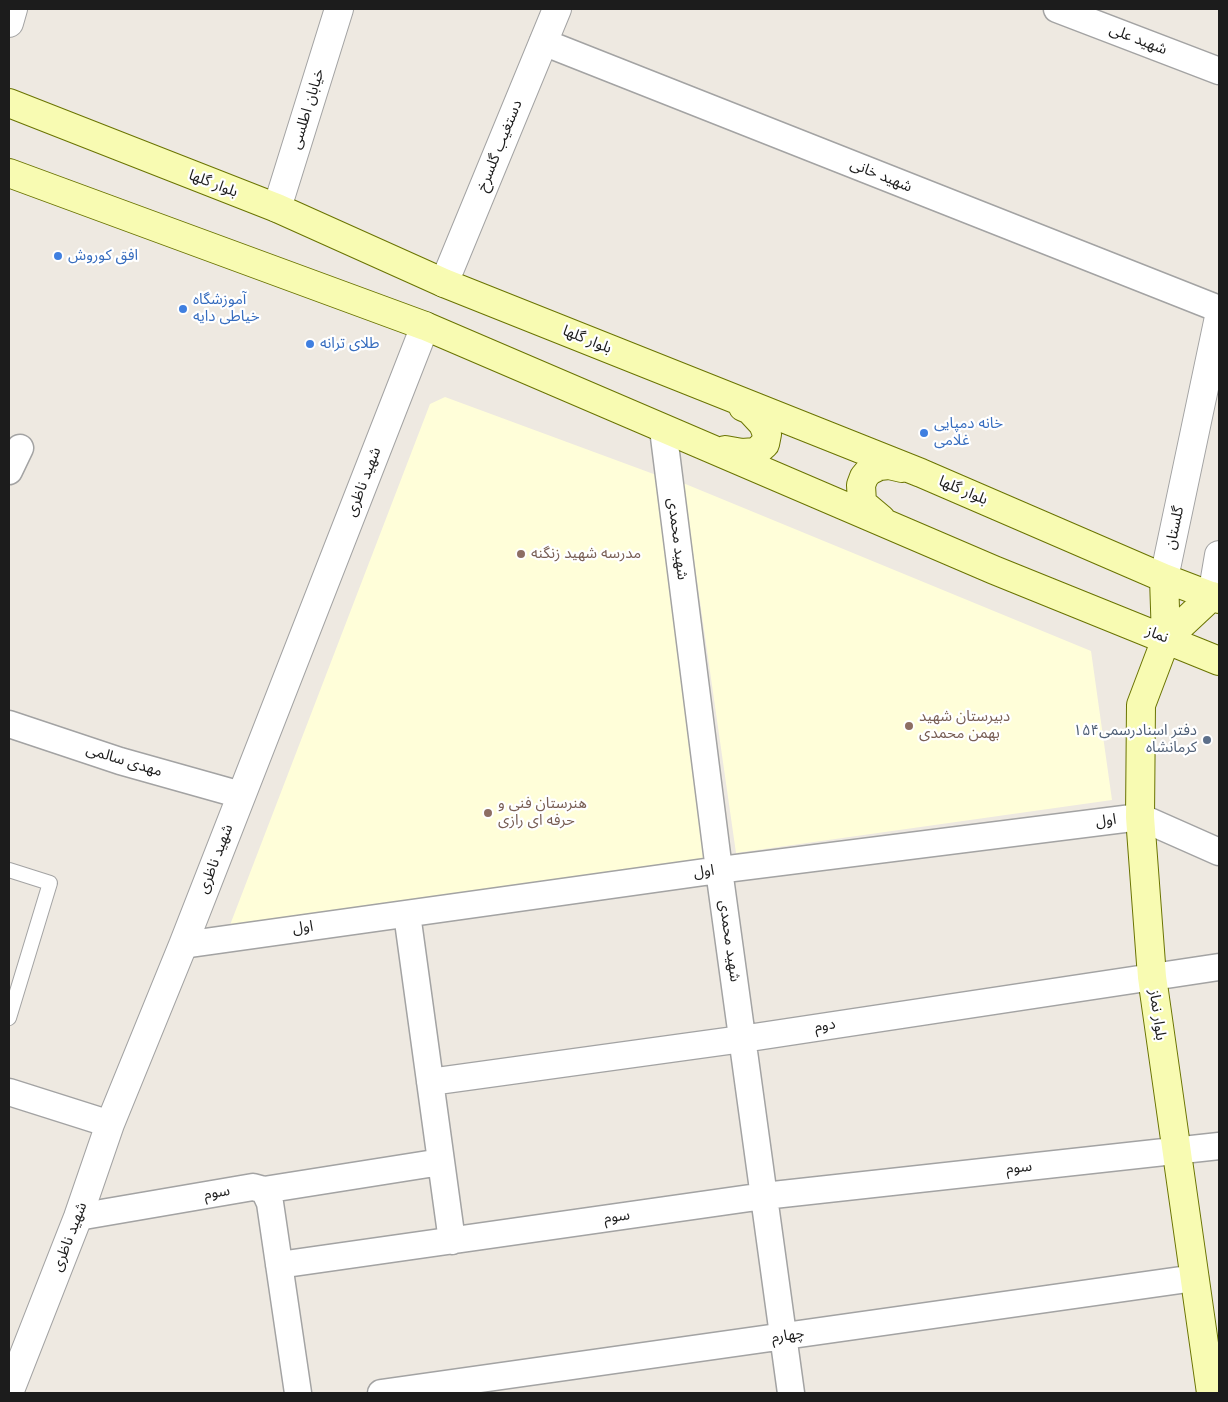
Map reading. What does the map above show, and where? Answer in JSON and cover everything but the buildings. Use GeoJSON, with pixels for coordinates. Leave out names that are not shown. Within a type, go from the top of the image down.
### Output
{"type":"FeatureCollection","features":[{"type":"Feature","properties":{"kind":"main road","name":"بلوار گلها"},"geometry":{"type":"LineString","coordinates":[[9,103],[276,208],[444,283],[921,473],[1164,578]]}},
{"type":"Feature","properties":{"kind":"main road"},"geometry":{"type":"LineString","coordinates":[[9,173],[426,326],[897,528]]}},
{"type":"Feature","properties":{"kind":"main road"},"geometry":{"type":"LineString","coordinates":[[704,446],[729,451],[756,452],[762,448],[767,440],[768,434],[764,424],[750,410],[718,392]]}},
{"type":"Feature","properties":{"kind":"main road"},"geometry":{"type":"LineString","coordinates":[[897,528],[877,516],[862,503],[861,485],[869,471],[880,466],[889,465],[921,473]]}},
{"type":"Feature","properties":{"kind":"main road","name":"نماز"},"geometry":{"type":"LineString","coordinates":[[897,528],[994,570],[1219,660]]}},
{"type":"Feature","properties":{"kind":"main road"},"geometry":{"type":"LineString","coordinates":[[1164,578],[1216,597]]}},
{"type":"Feature","properties":{"kind":"main road","name":"گلستان"},"geometry":{"type":"LineString","coordinates":[[1164,578],[1166,638]]}},
{"type":"Feature","properties":{"kind":"main road"},"geometry":{"type":"LineString","coordinates":[[1166,638],[1216,597]]}},
{"type":"Feature","properties":{"kind":"main road","name":"بلوار نماز"},"geometry":{"type":"LineString","coordinates":[[1166,638],[1141,705],[1140,817],[1152,977],[1195,1278],[1211,1333],[1211,1393]]}},
{"type":"Feature","properties":{"kind":"street"},"geometry":{"type":"LineString","coordinates":[[9,23],[13,9]]}},
{"type":"Feature","properties":{"kind":"street","name":"خیابان اطلسی"},"geometry":{"type":"LineString","coordinates":[[276,208],[339,9]]}},
{"type":"Feature","properties":{"kind":"street","name":"دستغیب گلسرخ"},"geometry":{"type":"LineString","coordinates":[[444,283],[557,9]]}},
{"type":"Feature","properties":{"kind":"street","name":"شهید علی"},"geometry":{"type":"LineString","coordinates":[[1057,9],[1219,71]]}},
{"type":"Feature","properties":{"kind":"street","name":"شهید خانی"},"geometry":{"type":"LineString","coordinates":[[543,42],[1219,309]]}},
{"type":"Feature","properties":{"kind":"street","name":"گلستان"},"geometry":{"type":"LineString","coordinates":[[1164,578],[1219,317]]}},
{"type":"Feature","properties":{"kind":"street","name":"شهید ناظری"},"geometry":{"type":"LineString","coordinates":[[9,1393],[78,1217],[110,1124],[183,945],[426,326]]}},
{"type":"Feature","properties":{"kind":"street","name":"شهید محمدی"},"geometry":{"type":"LineString","coordinates":[[663,429],[719,870],[791,1393]]}},
{"type":"Feature","properties":{"kind":"street"},"geometry":{"type":"LineString","coordinates":[[1216,597],[1219,556]]}},
{"type":"Feature","properties":{"kind":"street","name":"مهدی سالمی"},"geometry":{"type":"LineString","coordinates":[[9,724],[120,761],[241,795]]}},
{"type":"Feature","properties":{"kind":"street"},"geometry":{"type":"LineString","coordinates":[[1140,817],[1219,852]]}},
{"type":"Feature","properties":{"kind":"street","name":"اول"},"geometry":{"type":"LineString","coordinates":[[183,945],[719,870],[1140,817]]}},
{"type":"Feature","properties":{"kind":"street"},"geometry":{"type":"LineString","coordinates":[[407,914],[452,1241]]}},
{"type":"Feature","properties":{"kind":"street","name":"دوم"},"geometry":{"type":"LineString","coordinates":[[430,1082],[1219,967]]}},
{"type":"Feature","properties":{"kind":"street"},"geometry":{"type":"LineString","coordinates":[[9,1092],[110,1124]]}},
{"type":"Feature","properties":{"kind":"street","name":"سوم"},"geometry":{"type":"LineString","coordinates":[[279,1265],[764,1196],[1219,1146]]}},
{"type":"Feature","properties":{"kind":"street","name":"سوم"},"geometry":{"type":"LineString","coordinates":[[78,1217],[253,1187],[264,1190],[441,1162]]}},
{"type":"Feature","properties":{"kind":"street"},"geometry":{"type":"LineString","coordinates":[[264,1190],[270,1203],[298,1393]]}},
{"type":"Feature","properties":{"kind":"street","name":"چهارم"},"geometry":{"type":"LineString","coordinates":[[381,1393],[1195,1278]]}},
{"type":"Feature","properties":{"kind":"lane"},"geometry":{"type":"LineString","coordinates":[[9,870],[50,883],[9,1018]]}},
{"type":"Feature","properties":{"kind":"shaded area"},"geometry":{"type":"Polygon","coordinates":[[[445,397],[659,476],[709,861],[230,925],[430,404],[445,397]]]}},
{"type":"Feature","properties":{"kind":"shaded area","name":"دبیرستان شهید بهمن محمدی"},"geometry":{"type":"Polygon","coordinates":[[[683,483],[1091,651],[1112,800],[736,853],[683,483]]]}},
{"type":"Feature","properties":{"kind":"place","name":"افق کوروش"},"geometry":{"type":"Point","coordinates":[58,256]}},
{"type":"Feature","properties":{"kind":"place","name":"آموزشگاه خیاطی دایه"},"geometry":{"type":"Point","coordinates":[183,309]}},
{"type":"Feature","properties":{"kind":"place","name":"طلای ترانه"},"geometry":{"type":"Point","coordinates":[310,344]}},
{"type":"Feature","properties":{"kind":"place","name":"خانه دمپایی غلامی"},"geometry":{"type":"Point","coordinates":[924,433]}},
{"type":"Feature","properties":{"kind":"place","name":"مدرسه شهید زنگنه"},"geometry":{"type":"Point","coordinates":[521,554]}},
{"type":"Feature","properties":{"kind":"place","name":"دبیرستان شهید بهمن محمدی"},"geometry":{"type":"Point","coordinates":[909,726]}},
{"type":"Feature","properties":{"kind":"place","name":"دفتر اسنادرسمی۱۵۴ کرمانشاه"},"geometry":{"type":"Point","coordinates":[1207,740]}},
{"type":"Feature","properties":{"kind":"place","name":"هنرستان فنی و حرفه ای رازی"},"geometry":{"type":"Point","coordinates":[488,813]}}]}
